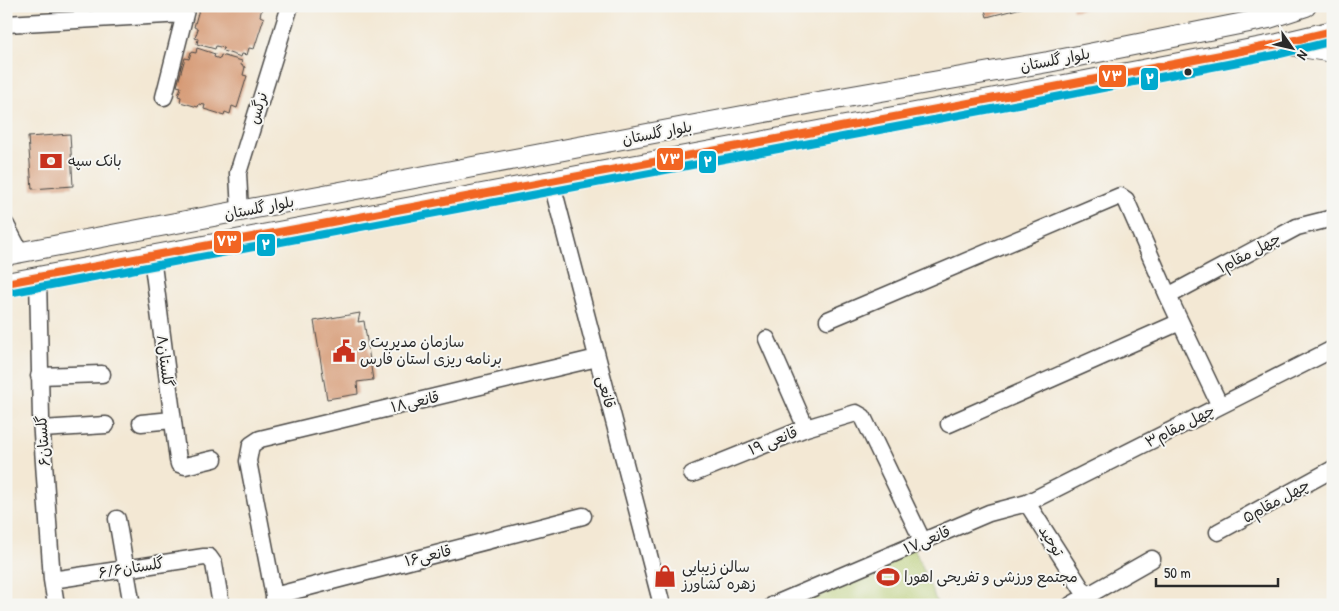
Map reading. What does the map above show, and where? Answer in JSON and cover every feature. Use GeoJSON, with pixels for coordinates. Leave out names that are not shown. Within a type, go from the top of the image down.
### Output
{"type":"FeatureCollection","features":[{"type":"Feature","properties":{"kind":"main road","name":"بلوار گلستان"},"geometry":{"type":"LineString","coordinates":[[13,254],[818,102],[1048,62],[1306,6]]}},
{"type":"Feature","properties":{"kind":"main road","name":"بلوار گلستان"},"geometry":{"type":"LineString","coordinates":[[6,283],[1054,87],[1278,44],[1333,31]]}},
{"type":"Feature","properties":{"kind":"main road"},"geometry":{"type":"LineString","coordinates":[[1278,44],[1333,52]]}},
{"type":"Feature","properties":{"kind":"main road"},"geometry":{"type":"LineString","coordinates":[[1048,62],[1054,87]]}},
{"type":"Feature","properties":{"kind":"main road"},"geometry":{"type":"LineString","coordinates":[[818,102],[825,130]]}},
{"type":"Feature","properties":{"kind":"street","name":"نرگس"},"geometry":{"type":"LineString","coordinates":[[240,212],[238,172],[290,6]]}},
{"type":"Feature","properties":{"kind":"street"},"geometry":{"type":"LineString","coordinates":[[6,24],[117,12],[186,10],[164,97]]}},
{"type":"Feature","properties":{"kind":"street","name":"قانعی"},"geometry":{"type":"LineString","coordinates":[[550,180],[662,605]]}},
{"type":"Feature","properties":{"kind":"street"},"geometry":{"type":"LineString","coordinates":[[828,320],[1120,196],[1126,200],[1168,296],[1220,406]]}},
{"type":"Feature","properties":{"kind":"street","name":"چهل مقام۱"},"geometry":{"type":"LineString","coordinates":[[1168,296],[1297,227],[1333,218]]}},
{"type":"Feature","properties":{"kind":"street"},"geometry":{"type":"LineString","coordinates":[[6,225],[13,254]]}},
{"type":"Feature","properties":{"kind":"street","name":"گلستان۸"},"geometry":{"type":"LineString","coordinates":[[152,257],[179,464],[185,466],[214,459]]}},
{"type":"Feature","properties":{"kind":"street","name":"گلستان۶"},"geometry":{"type":"LineString","coordinates":[[38,277],[39,376],[52,580],[56,605]]}},
{"type":"Feature","properties":{"kind":"street"},"geometry":{"type":"LineString","coordinates":[[949,424],[1180,322]]}},
{"type":"Feature","properties":{"kind":"street"},"geometry":{"type":"LineString","coordinates":[[766,339],[806,428]]}},
{"type":"Feature","properties":{"kind":"street","name":"چهل مقام۳"},"geometry":{"type":"LineString","coordinates":[[1027,503],[1333,349]]}},
{"type":"Feature","properties":{"kind":"street","name":"۱۸قانعی"},"geometry":{"type":"LineString","coordinates":[[274,600],[248,461],[251,446],[260,439],[597,358]]}},
{"type":"Feature","properties":{"kind":"street"},"geometry":{"type":"LineString","coordinates":[[39,376],[102,374]]}},
{"type":"Feature","properties":{"kind":"street","name":"قانعی ۱۹"},"geometry":{"type":"LineString","coordinates":[[692,474],[806,428],[856,413],[863,417],[923,542]]}},
{"type":"Feature","properties":{"kind":"street"},"geometry":{"type":"LineString","coordinates":[[141,423],[172,420]]}},
{"type":"Feature","properties":{"kind":"street"},"geometry":{"type":"LineString","coordinates":[[42,429],[106,425]]}},
{"type":"Feature","properties":{"kind":"street","name":"چهل مقام۵"},"geometry":{"type":"LineString","coordinates":[[1218,532],[1333,469]]}},
{"type":"Feature","properties":{"kind":"street","name":"۱۷قانعی"},"geometry":{"type":"LineString","coordinates":[[773,605],[989,513],[1027,503]]}},
{"type":"Feature","properties":{"kind":"street","name":"توحید"},"geometry":{"type":"LineString","coordinates":[[1027,503],[1089,600]]}},
{"type":"Feature","properties":{"kind":"street","name":"۱۶قانعی"},"geometry":{"type":"LineString","coordinates":[[274,600],[582,516]]}},
{"type":"Feature","properties":{"kind":"street"},"geometry":{"type":"LineString","coordinates":[[116,519],[131,600]]}},
{"type":"Feature","properties":{"kind":"street","name":"۶/۶گلستان"},"geometry":{"type":"LineString","coordinates":[[52,580],[204,556],[210,557],[214,564],[221,605]]}},
{"type":"Feature","properties":{"kind":"street"},"geometry":{"type":"LineString","coordinates":[[1071,605],[1089,600],[1152,559]]}},
{"type":"Feature","properties":{"kind":"green space","name":"مجتمع ورزشی و تفریحی اهورا"},"geometry":{"type":"Polygon","coordinates":[[[914,548],[938,605],[784,605],[914,548]]]}},
{"type":"Feature","properties":{"kind":"building"},"geometry":{"type":"Polygon","coordinates":[[[200,6],[258,6],[262,8],[260,16],[264,18],[254,49],[249,48],[247,55],[242,54],[241,57],[223,51],[224,48],[216,46],[215,49],[197,44],[198,39],[195,38],[198,29],[194,27],[200,6]]]}},
{"type":"Feature","properties":{"kind":"building"},"geometry":{"type":"Polygon","coordinates":[[[984,6],[1025,6],[1025,7],[987,17],[984,6]]]}},
{"type":"Feature","properties":{"kind":"building"},"geometry":{"type":"Polygon","coordinates":[[[1072,6],[1094,6],[1095,7],[1073,11],[1072,6]]]}},
{"type":"Feature","properties":{"kind":"building"},"geometry":{"type":"Polygon","coordinates":[[[197,48],[215,54],[214,57],[220,59],[221,55],[242,61],[241,65],[245,67],[243,75],[247,76],[237,108],[232,106],[230,114],[225,112],[224,115],[204,109],[205,105],[199,104],[198,107],[180,102],[181,97],[178,96],[181,87],[177,86],[185,58],[189,59],[191,52],[196,53],[197,48]]]}},
{"type":"Feature","properties":{"kind":"building","name":"بانک سپه"},"geometry":{"type":"Polygon","coordinates":[[[70,134],[73,186],[32,189],[28,137],[70,134]]]}},
{"type":"Feature","properties":{"kind":"building","name":"سازمان مدیریت و برنامه ریزی استان فارس"},"geometry":{"type":"Polygon","coordinates":[[[360,313],[358,322],[364,321],[373,380],[357,382],[358,394],[327,399],[314,321],[360,313]]]}},
{"type":"Feature","properties":{"kind":"transit line","name":"۷۳"},"geometry":{"type":"LineString","coordinates":[[6,283],[1054,87],[1278,44],[1333,31]]}},
{"type":"Feature","properties":{"kind":"transit line","name":"۲"},"geometry":{"type":"LineString","coordinates":[[8,293],[1056,97],[1280,54],[1333,41]]}},
{"type":"Feature","properties":{"kind":"place","name":"بانک سپه"},"geometry":{"type":"Point","coordinates":[51,161]}},
{"type":"Feature","properties":{"kind":"place","name":"سازمان مدیریت و برنامه ریزی استان فارس"},"geometry":{"type":"Point","coordinates":[344,351]}},
{"type":"Feature","properties":{"kind":"place","name":"سالن زیبایی زهره کشاورز"},"geometry":{"type":"Point","coordinates":[665,576]}},
{"type":"Feature","properties":{"kind":"place","name":"مجتمع ورزشی و تفریحی اهورا"},"geometry":{"type":"Point","coordinates":[888,577]}}]}
